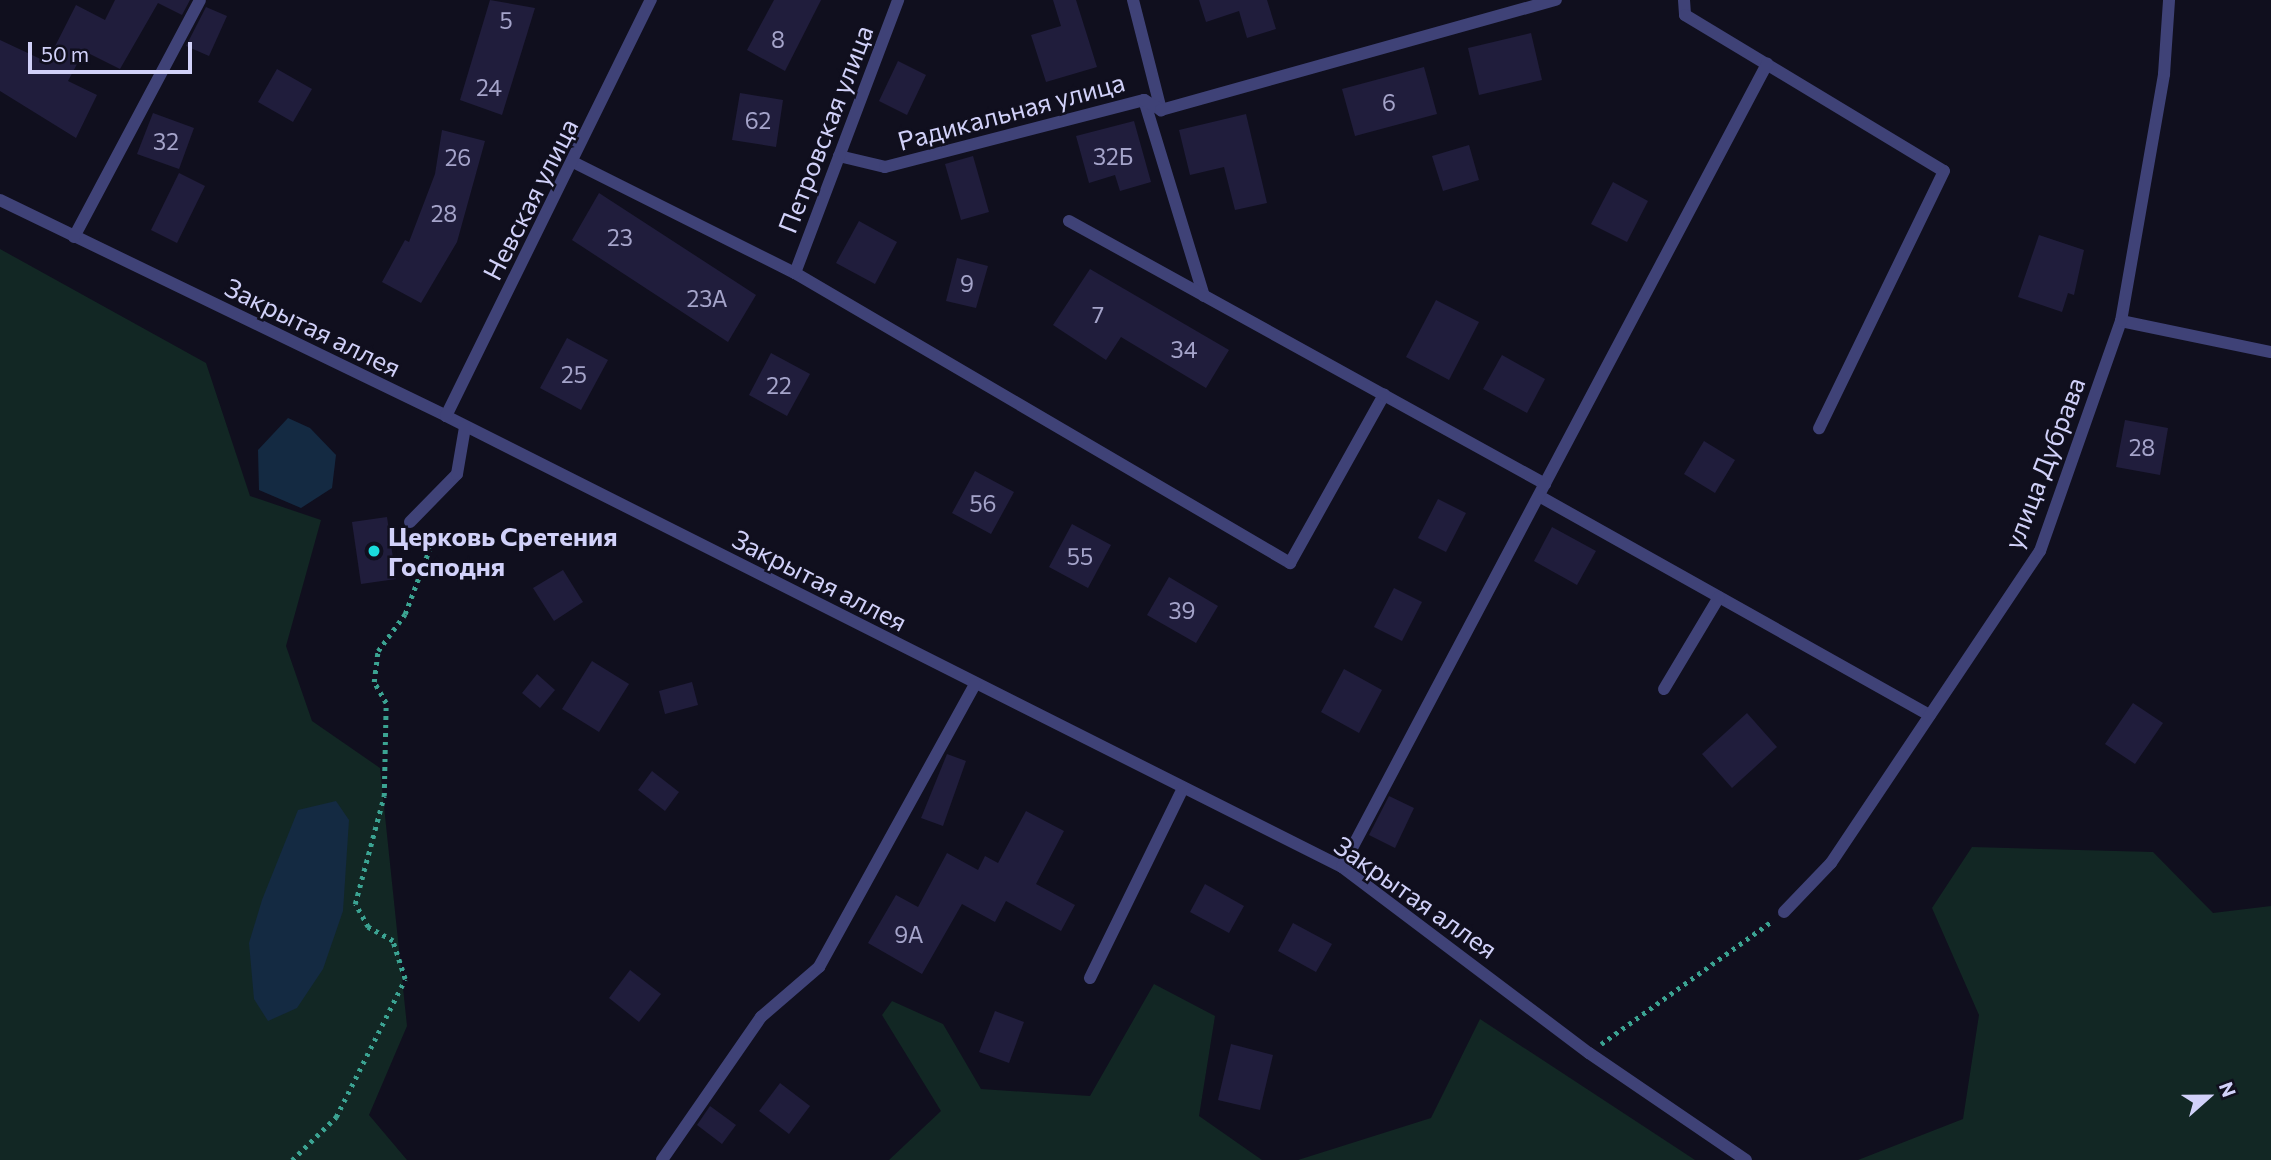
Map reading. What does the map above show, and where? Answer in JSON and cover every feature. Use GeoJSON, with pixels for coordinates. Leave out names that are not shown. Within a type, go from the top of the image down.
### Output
{"type":"FeatureCollection","features":[{"type":"Feature","properties":{"kind":"lane"},"geometry":{"type":"LineString","coordinates":[[74,237],[200,0]]}},
{"type":"Feature","properties":{"kind":"lane","name":"Невская улица"},"geometry":{"type":"LineString","coordinates":[[446,416],[575,163],[651,0]]}},
{"type":"Feature","properties":{"kind":"lane","name":"Петровская улица"},"geometry":{"type":"LineString","coordinates":[[795,273],[898,0]]}},
{"type":"Feature","properties":{"kind":"lane"},"geometry":{"type":"LineString","coordinates":[[1133,0],[1161,110]]}},
{"type":"Feature","properties":{"kind":"lane","name":"Радикальная улица"},"geometry":{"type":"LineString","coordinates":[[839,156],[886,167],[1144,100],[1161,110],[1556,0]]}},
{"type":"Feature","properties":{"kind":"lane"},"geometry":{"type":"LineString","coordinates":[[1684,0],[1685,15],[1944,171],[1819,428]]}},
{"type":"Feature","properties":{"kind":"lane","name":"улица Дубрава"},"geometry":{"type":"LineString","coordinates":[[1784,912],[1830,863],[2040,551],[2121,321],[2164,74],[2169,0]]}},
{"type":"Feature","properties":{"kind":"lane"},"geometry":{"type":"LineString","coordinates":[[1342,867],[1767,64]]}},
{"type":"Feature","properties":{"kind":"lane"},"geometry":{"type":"LineString","coordinates":[[1144,100],[1205,296]]}},
{"type":"Feature","properties":{"kind":"lane"},"geometry":{"type":"LineString","coordinates":[[575,163],[795,273],[1290,563],[1384,396]]}},
{"type":"Feature","properties":{"kind":"lane","name":"Закрытая аллея"},"geometry":{"type":"LineString","coordinates":[[0,200],[446,416],[1342,867],[1589,1053],[1746,1160]]}},
{"type":"Feature","properties":{"kind":"lane"},"geometry":{"type":"LineString","coordinates":[[1069,221],[1384,396],[1719,597],[1930,715]]}},
{"type":"Feature","properties":{"kind":"lane"},"geometry":{"type":"LineString","coordinates":[[2121,321],[2271,352]]}},
{"type":"Feature","properties":{"kind":"lane"},"geometry":{"type":"LineString","coordinates":[[410,522],[457,474],[465,427]]}},
{"type":"Feature","properties":{"kind":"lane"},"geometry":{"type":"LineString","coordinates":[[1664,689],[1719,597]]}},
{"type":"Feature","properties":{"kind":"lane"},"geometry":{"type":"LineString","coordinates":[[662,1160],[761,1017],[819,967],[975,684]]}},
{"type":"Feature","properties":{"kind":"lane"},"geometry":{"type":"LineString","coordinates":[[1090,978],[1183,788]]}},
{"type":"Feature","properties":{"kind":"path"},"geometry":{"type":"LineString","coordinates":[[292,1160],[336,1117],[405,979],[393,941],[368,927],[355,904],[384,796],[386,703],[373,682],[378,651],[405,614],[429,550],[410,522]]}},
{"type":"Feature","properties":{"kind":"path"},"geometry":{"type":"LineString","coordinates":[[1589,1053],[1784,912]]}},
{"type":"Feature","properties":{"kind":"green space"},"geometry":{"type":"Polygon","coordinates":[[[0,249],[206,363],[250,496],[321,520],[286,646],[312,721],[380,768],[407,1026],[369,1115],[407,1160],[0,1160],[0,249]]]}},
{"type":"Feature","properties":{"kind":"green space"},"geometry":{"type":"Polygon","coordinates":[[[1972,847],[2153,852],[2213,913],[2271,906],[2271,1160],[1858,1160],[1963,1119],[1979,1015],[1932,908],[1972,847]]]}},
{"type":"Feature","properties":{"kind":"green space"},"geometry":{"type":"Polygon","coordinates":[[[1154,984],[1215,1016],[1199,1116],[1262,1160],[889,1160],[941,1111],[882,1015],[892,1001],[943,1024],[981,1089],[1090,1096],[1154,984]]]}},
{"type":"Feature","properties":{"kind":"green space"},"geometry":{"type":"Polygon","coordinates":[[[1480,1019],[1695,1160],[1298,1160],[1431,1118],[1480,1019]]]}},
{"type":"Feature","properties":{"kind":"water"},"geometry":{"type":"Polygon","coordinates":[[[288,418],[310,428],[336,455],[332,488],[301,508],[259,490],[258,450],[288,418]]]}},
{"type":"Feature","properties":{"kind":"water"},"geometry":{"type":"Polygon","coordinates":[[[336,801],[349,820],[343,911],[323,969],[297,1008],[268,1021],[254,999],[249,943],[262,900],[298,810],[336,801]]]}},
{"type":"Feature","properties":{"kind":"building"},"geometry":{"type":"Polygon","coordinates":[[[115,0],[190,0],[182,15],[158,3],[120,69],[84,51],[68,81],[97,95],[76,138],[0,91],[0,40],[47,62],[76,5],[105,20],[115,0]]]}},
{"type":"Feature","properties":{"kind":"building"},"geometry":{"type":"Polygon","coordinates":[[[490,0],[535,8],[502,115],[460,100],[490,0]]]}},
{"type":"Feature","properties":{"kind":"building"},"geometry":{"type":"Polygon","coordinates":[[[774,0],[821,0],[785,71],[747,50],[774,0]]]}},
{"type":"Feature","properties":{"kind":"building"},"geometry":{"type":"Polygon","coordinates":[[[1053,0],[1076,0],[1097,67],[1046,82],[1031,35],[1061,26],[1053,0]]]}},
{"type":"Feature","properties":{"kind":"building"},"geometry":{"type":"Polygon","coordinates":[[[1199,0],[1267,0],[1276,29],[1247,38],[1239,11],[1206,22],[1199,0]]]}},
{"type":"Feature","properties":{"kind":"building"},"geometry":{"type":"Polygon","coordinates":[[[206,7],[227,16],[209,56],[186,46],[206,7]]]}},
{"type":"Feature","properties":{"kind":"building"},"geometry":{"type":"Polygon","coordinates":[[[1531,33],[1542,80],[1479,95],[1468,48],[1531,33]]]}},
{"type":"Feature","properties":{"kind":"building"},"geometry":{"type":"Polygon","coordinates":[[[898,61],[926,75],[907,115],[879,101],[898,61]]]}},
{"type":"Feature","properties":{"kind":"building"},"geometry":{"type":"Polygon","coordinates":[[[1424,67],[1437,114],[1355,136],[1342,89],[1424,67]]]}},
{"type":"Feature","properties":{"kind":"building"},"geometry":{"type":"Polygon","coordinates":[[[277,69],[312,89],[293,122],[258,102],[277,69]]]}},
{"type":"Feature","properties":{"kind":"building"},"geometry":{"type":"Polygon","coordinates":[[[740,93],[783,100],[776,147],[732,140],[740,93]]]}},
{"type":"Feature","properties":{"kind":"building"},"geometry":{"type":"Polygon","coordinates":[[[153,113],[194,128],[179,169],[137,154],[153,113]]]}},
{"type":"Feature","properties":{"kind":"building"},"geometry":{"type":"Polygon","coordinates":[[[1246,114],[1267,203],[1235,210],[1224,167],[1190,175],[1179,130],[1246,114]]]}},
{"type":"Feature","properties":{"kind":"building"},"geometry":{"type":"Polygon","coordinates":[[[1134,121],[1151,182],[1120,191],[1115,175],[1089,183],[1076,136],[1134,121]]]}},
{"type":"Feature","properties":{"kind":"building"},"geometry":{"type":"Polygon","coordinates":[[[442,130],[485,141],[457,242],[421,303],[382,282],[405,240],[409,242],[435,174],[442,130]]]}},
{"type":"Feature","properties":{"kind":"building"},"geometry":{"type":"Polygon","coordinates":[[[1469,145],[1479,180],[1443,191],[1432,156],[1469,145]]]}},
{"type":"Feature","properties":{"kind":"building"},"geometry":{"type":"Polygon","coordinates":[[[973,156],[989,212],[961,220],[945,164],[973,156]]]}},
{"type":"Feature","properties":{"kind":"building"},"geometry":{"type":"Polygon","coordinates":[[[179,173],[205,186],[177,243],[151,230],[179,173]]]}},
{"type":"Feature","properties":{"kind":"building"},"geometry":{"type":"Polygon","coordinates":[[[1613,182],[1648,201],[1627,242],[1591,224],[1613,182]]]}},
{"type":"Feature","properties":{"kind":"building"},"geometry":{"type":"Polygon","coordinates":[[[599,193],[756,295],[728,342],[572,240],[599,193]]]}},
{"type":"Feature","properties":{"kind":"building"},"geometry":{"type":"Polygon","coordinates":[[[859,221],[897,242],[875,284],[836,263],[859,221]]]}},
{"type":"Feature","properties":{"kind":"building"},"geometry":{"type":"Polygon","coordinates":[[[2039,235],[2084,250],[2074,295],[2068,293],[2062,312],[2018,297],[2039,235]]]}},
{"type":"Feature","properties":{"kind":"building"},"geometry":{"type":"Polygon","coordinates":[[[957,258],[988,266],[976,308],[946,301],[957,258]]]}},
{"type":"Feature","properties":{"kind":"building"},"geometry":{"type":"Polygon","coordinates":[[[1090,269],[1229,350],[1206,388],[1121,337],[1106,360],[1053,325],[1090,269]]]}},
{"type":"Feature","properties":{"kind":"building"},"geometry":{"type":"Polygon","coordinates":[[[1436,300],[1479,322],[1449,380],[1406,357],[1436,300]]]}},
{"type":"Feature","properties":{"kind":"building"},"geometry":{"type":"Polygon","coordinates":[[[567,338],[608,360],[581,410],[540,388],[567,338]]]}},
{"type":"Feature","properties":{"kind":"building"},"geometry":{"type":"Polygon","coordinates":[[[771,353],[810,374],[787,416],[749,395],[771,353]]]}},
{"type":"Feature","properties":{"kind":"building"},"geometry":{"type":"Polygon","coordinates":[[[1502,355],[1545,379],[1527,413],[1483,389],[1502,355]]]}},
{"type":"Feature","properties":{"kind":"building"},"geometry":{"type":"Polygon","coordinates":[[[2125,420],[2168,428],[2160,475],[2116,467],[2125,420]]]}},
{"type":"Feature","properties":{"kind":"building"},"geometry":{"type":"Polygon","coordinates":[[[1704,441],[1735,460],[1715,493],[1684,474],[1704,441]]]}},
{"type":"Feature","properties":{"kind":"building"},"geometry":{"type":"Polygon","coordinates":[[[975,471],[1014,492],[991,534],[952,513],[975,471]]]}},
{"type":"Feature","properties":{"kind":"building"},"geometry":{"type":"Polygon","coordinates":[[[1438,499],[1466,513],[1446,552],[1418,538],[1438,499]]]}},
{"type":"Feature","properties":{"kind":"building","name":"Церковь Сретения Господня"},"geometry":{"type":"Polygon","coordinates":[[[387,517],[396,579],[361,584],[352,522],[387,517]]]}},
{"type":"Feature","properties":{"kind":"building"},"geometry":{"type":"Polygon","coordinates":[[[1072,524],[1111,545],[1088,588],[1049,567],[1072,524]]]}},
{"type":"Feature","properties":{"kind":"building"},"geometry":{"type":"Polygon","coordinates":[[[1552,527],[1596,551],[1577,585],[1534,561],[1552,527]]]}},
{"type":"Feature","properties":{"kind":"building"},"geometry":{"type":"Polygon","coordinates":[[[563,570],[583,602],[554,621],[533,588],[563,570]]]}},
{"type":"Feature","properties":{"kind":"building"},"geometry":{"type":"Polygon","coordinates":[[[1169,577],[1218,606],[1196,643],[1147,615],[1169,577]]]}},
{"type":"Feature","properties":{"kind":"building"},"geometry":{"type":"Polygon","coordinates":[[[1394,588],[1422,602],[1402,641],[1374,627],[1394,588]]]}},
{"type":"Feature","properties":{"kind":"building"},"geometry":{"type":"Polygon","coordinates":[[[592,661],[629,684],[599,732],[562,709],[592,661]]]}},
{"type":"Feature","properties":{"kind":"building"},"geometry":{"type":"Polygon","coordinates":[[[1344,669],[1382,690],[1359,733],[1321,712],[1344,669]]]}},
{"type":"Feature","properties":{"kind":"building"},"geometry":{"type":"Polygon","coordinates":[[[537,674],[555,690],[540,708],[522,693],[537,674]]]}},
{"type":"Feature","properties":{"kind":"building"},"geometry":{"type":"Polygon","coordinates":[[[692,682],[698,705],[665,714],[659,691],[692,682]]]}},
{"type":"Feature","properties":{"kind":"building"},"geometry":{"type":"Polygon","coordinates":[[[2133,703],[2163,723],[2135,764],[2105,744],[2133,703]]]}},
{"type":"Feature","properties":{"kind":"building"},"geometry":{"type":"Polygon","coordinates":[[[1747,713],[1777,747],[1732,788],[1702,754],[1747,713]]]}},
{"type":"Feature","properties":{"kind":"building"},"geometry":{"type":"Polygon","coordinates":[[[947,754],[966,761],[943,826],[921,818],[947,754]]]}},
{"type":"Feature","properties":{"kind":"building"},"geometry":{"type":"Polygon","coordinates":[[[652,771],[679,792],[665,811],[638,790],[652,771]]]}},
{"type":"Feature","properties":{"kind":"building"},"geometry":{"type":"Polygon","coordinates":[[[1389,796],[1414,808],[1395,848],[1369,835],[1389,796]]]}},
{"type":"Feature","properties":{"kind":"building"},"geometry":{"type":"Polygon","coordinates":[[[1026,811],[1064,831],[1036,884],[1075,905],[1061,931],[1006,901],[995,922],[962,904],[922,974],[868,943],[896,895],[918,907],[947,853],[978,870],[985,856],[998,863],[1026,811]]]}},
{"type":"Feature","properties":{"kind":"building"},"geometry":{"type":"Polygon","coordinates":[[[1205,884],[1244,906],[1229,933],[1190,912],[1205,884]]]}},
{"type":"Feature","properties":{"kind":"building"},"geometry":{"type":"Polygon","coordinates":[[[1293,923],[1332,944],[1316,972],[1278,951],[1293,923]]]}},
{"type":"Feature","properties":{"kind":"building"},"geometry":{"type":"Polygon","coordinates":[[[630,970],[661,994],[639,1022],[609,998],[630,970]]]}},
{"type":"Feature","properties":{"kind":"building"},"geometry":{"type":"Polygon","coordinates":[[[995,1011],[1024,1022],[1009,1063],[979,1052],[995,1011]]]}},
{"type":"Feature","properties":{"kind":"building"},"geometry":{"type":"Polygon","coordinates":[[[1231,1044],[1273,1055],[1260,1110],[1218,1100],[1231,1044]]]}},
{"type":"Feature","properties":{"kind":"building"},"geometry":{"type":"Polygon","coordinates":[[[780,1083],[810,1106],[789,1134],[759,1111],[780,1083]]]}},
{"type":"Feature","properties":{"kind":"building"},"geometry":{"type":"Polygon","coordinates":[[[710,1106],[736,1125],[722,1144],[697,1125],[710,1106]]]}},
{"type":"Feature","properties":{"kind":"place","name":"Церковь Сретения Господня"},"geometry":{"type":"Point","coordinates":[374,551]}}]}
